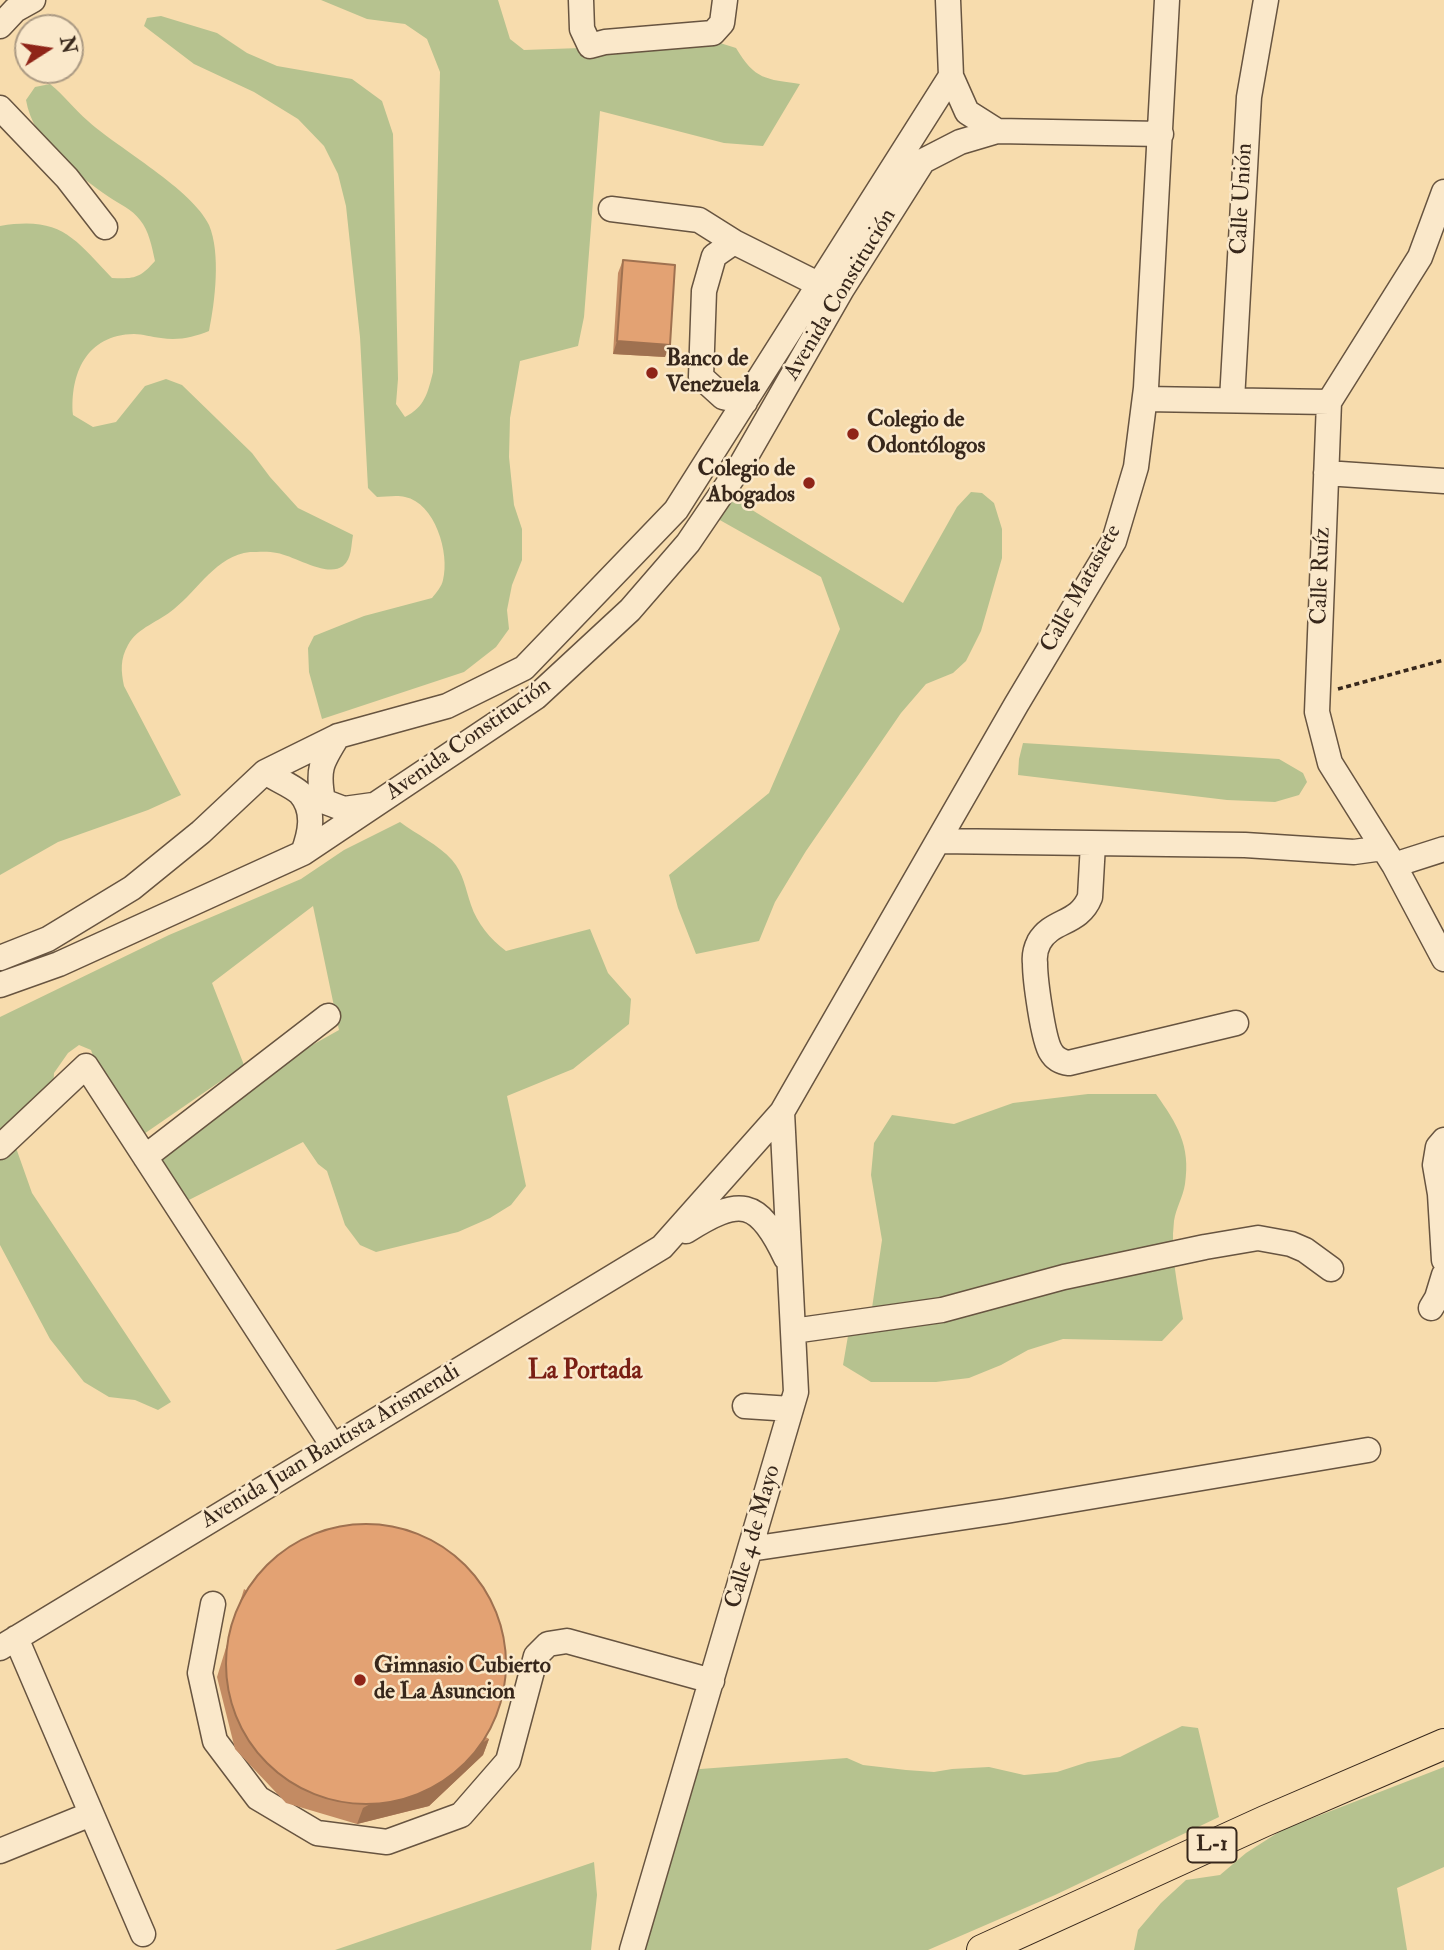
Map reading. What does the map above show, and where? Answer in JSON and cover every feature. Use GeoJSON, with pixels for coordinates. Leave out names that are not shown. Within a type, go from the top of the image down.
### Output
{"type":"FeatureCollection","features":[{"type":"Feature","properties":{"kind":"main road","name":"L-1"},"geometry":{"type":"LineString","coordinates":[[982,1950],[1220,1841],[1444,1744]]}},
{"type":"Feature","properties":{"kind":"street"},"geometry":{"type":"LineString","coordinates":[[0,26],[15,10],[33,0]]}},
{"type":"Feature","properties":{"kind":"street"},"geometry":{"type":"LineString","coordinates":[[580,0],[582,29],[590,46],[605,42],[713,33],[722,23],[726,0]]}},
{"type":"Feature","properties":{"kind":"street"},"geometry":{"type":"LineString","coordinates":[[948,0],[951,76],[967,112],[997,131],[1161,134]]}},
{"type":"Feature","properties":{"kind":"street","name":"Calle Matasiete"},"geometry":{"type":"LineString","coordinates":[[782,1112],[1114,541],[1136,467],[1145,400],[1167,0]]}},
{"type":"Feature","properties":{"kind":"street","name":"Calle Unión"},"geometry":{"type":"LineString","coordinates":[[1232,400],[1249,97],[1266,0]]}},
{"type":"Feature","properties":{"kind":"street","name":"Avenida Constitución"},"geometry":{"type":"LineString","coordinates":[[0,958],[48,939],[132,888],[201,832],[265,772],[338,736],[447,706],[524,668],[676,510],[951,76]]}},
{"type":"Feature","properties":{"kind":"street"},"geometry":{"type":"LineString","coordinates":[[0,108],[66,178],[105,227]]}},
{"type":"Feature","properties":{"kind":"street","name":"Avenida Constitución"},"geometry":{"type":"LineString","coordinates":[[0,985],[59,964],[303,853],[536,697],[630,610],[688,543],[741,465],[842,289],[923,162],[960,142],[997,131]]}},
{"type":"Feature","properties":{"kind":"street"},"geometry":{"type":"LineString","coordinates":[[909,139],[922,134],[932,136],[933,150],[923,162]]}},
{"type":"Feature","properties":{"kind":"street","name":"Calle Ruíz"},"geometry":{"type":"LineString","coordinates":[[1444,192],[1420,257],[1329,402],[1317,696],[1317,712],[1330,763],[1388,856],[1444,959]]}},
{"type":"Feature","properties":{"kind":"street"},"geometry":{"type":"LineString","coordinates":[[611,209],[699,219],[734,242],[820,285]]}},
{"type":"Feature","properties":{"kind":"street"},"geometry":{"type":"LineString","coordinates":[[734,242],[714,256],[704,291],[701,377],[723,397],[745,402]]}},
{"type":"Feature","properties":{"kind":"street"},"geometry":{"type":"LineString","coordinates":[[1145,400],[1329,402]]}},
{"type":"Feature","properties":{"kind":"street"},"geometry":{"type":"LineString","coordinates":[[1326,473],[1444,481]]}},
{"type":"Feature","properties":{"kind":"street"},"geometry":{"type":"LineString","coordinates":[[338,736],[321,762],[319,781],[323,801],[344,809],[379,804]]}},
{"type":"Feature","properties":{"kind":"street"},"geometry":{"type":"LineString","coordinates":[[265,772],[300,793],[312,829],[303,853]]}},
{"type":"Feature","properties":{"kind":"street"},"geometry":{"type":"LineString","coordinates":[[938,841],[1245,845],[1388,856],[1444,849]]}},
{"type":"Feature","properties":{"kind":"street"},"geometry":{"type":"LineString","coordinates":[[1093,844],[1090,897],[1087,905],[1076,917],[1052,928],[1044,935],[1035,952],[1035,969],[1048,1045],[1054,1057],[1069,1063],[1236,1023]]}},
{"type":"Feature","properties":{"kind":"street"},"geometry":{"type":"LineString","coordinates":[[145,1157],[328,1016]]}},
{"type":"Feature","properties":{"kind":"street"},"geometry":{"type":"LineString","coordinates":[[0,1147],[86,1066],[333,1446]]}},
{"type":"Feature","properties":{"kind":"street","name":"Avenida Juan Bautista Arismendi"},"geometry":{"type":"LineString","coordinates":[[662,1247],[782,1112]]}},
{"type":"Feature","properties":{"kind":"street","name":"Calle 4 de Mayo"},"geometry":{"type":"LineString","coordinates":[[632,1950],[796,1392],[782,1112]]}},
{"type":"Feature","properties":{"kind":"street"},"geometry":{"type":"LineString","coordinates":[[1444,1140],[1438,1147],[1435,1165],[1443,1224],[1444,1260]]}},
{"type":"Feature","properties":{"kind":"street","name":"Avenida Juan Bautista Arismendi"},"geometry":{"type":"LineString","coordinates":[[8,1643],[712,1215],[730,1208],[750,1211],[762,1217],[776,1236],[789,1264]]}},
{"type":"Feature","properties":{"kind":"street"},"geometry":{"type":"LineString","coordinates":[[793,1331],[942,1310],[1064,1277],[1258,1238],[1291,1244],[1305,1250],[1331,1269]]}},
{"type":"Feature","properties":{"kind":"street"},"geometry":{"type":"LineString","coordinates":[[1431,1308],[1442,1286],[1444,1275]]}},
{"type":"Feature","properties":{"kind":"street"},"geometry":{"type":"LineString","coordinates":[[746,1406],[791,1409]]}},
{"type":"Feature","properties":{"kind":"street"},"geometry":{"type":"LineString","coordinates":[[750,1549],[1006,1511],[1368,1450]]}},
{"type":"Feature","properties":{"kind":"street"},"geometry":{"type":"LineString","coordinates":[[213,1604],[200,1673],[215,1741],[258,1798],[317,1833],[387,1842],[461,1815],[508,1761],[536,1657],[548,1644],[567,1641],[712,1681]]}},
{"type":"Feature","properties":{"kind":"street"},"geometry":{"type":"LineString","coordinates":[[8,1643],[92,1814],[143,1934]]}},
{"type":"Feature","properties":{"kind":"street"},"geometry":{"type":"LineString","coordinates":[[0,1850],[92,1814]]}},
{"type":"Feature","properties":{"kind":"path"},"geometry":{"type":"LineString","coordinates":[[1317,696],[1444,660]]}},
{"type":"Feature","properties":{"kind":"green space"},"geometry":{"type":"Polygon","coordinates":[[[321,0],[498,0],[510,39],[524,50],[720,43],[736,48],[749,66],[762,76],[800,84],[763,146],[724,143],[600,111],[584,317],[578,346],[520,361],[510,418],[509,457],[514,505],[522,529],[522,560],[512,585],[507,610],[509,629],[496,647],[464,672],[322,719],[309,672],[308,648],[314,636],[364,616],[432,598],[440,587],[445,569],[442,543],[432,519],[416,501],[402,496],[377,497],[368,488],[360,337],[346,206],[338,174],[324,146],[298,119],[254,92],[194,64],[144,26],[147,18],[161,16],[217,33],[247,53],[277,66],[352,79],[382,101],[393,134],[398,379],[396,404],[405,417],[421,404],[433,372],[440,72],[427,39],[405,24],[367,19],[321,0]]]}},
{"type":"Feature","properties":{"kind":"green space"},"geometry":{"type":"Polygon","coordinates":[[[50,84],[101,132],[154,170],[187,198],[209,225],[215,249],[215,292],[209,331],[180,339],[134,334],[104,341],[93,349],[78,372],[73,415],[93,427],[116,422],[145,386],[166,379],[182,385],[252,453],[298,508],[353,535],[348,560],[336,569],[320,568],[274,552],[250,552],[227,560],[168,614],[137,634],[128,645],[122,660],[124,686],[181,795],[148,810],[58,842],[0,875],[0,226],[38,224],[65,233],[112,278],[136,276],[155,261],[148,234],[137,216],[70,167],[37,130],[26,100],[35,87],[50,84]]]}},
{"type":"Feature","properties":{"kind":"green space"},"geometry":{"type":"Polygon","coordinates":[[[971,492],[982,493],[994,503],[1002,529],[1002,558],[981,631],[966,661],[953,673],[926,684],[901,713],[806,851],[775,902],[759,941],[696,954],[678,908],[669,875],[769,793],[840,629],[821,577],[718,519],[731,497],[903,603],[957,507],[971,492]]]}},
{"type":"Feature","properties":{"kind":"green space"},"geometry":{"type":"Polygon","coordinates":[[[1023,743],[1279,759],[1303,773],[1307,782],[1299,795],[1275,802],[1227,800],[1018,775],[1023,743]]]}},
{"type":"Feature","properties":{"kind":"green space"},"geometry":{"type":"Polygon","coordinates":[[[400,822],[452,860],[462,876],[480,924],[506,951],[590,929],[608,973],[631,999],[629,1024],[573,1069],[507,1096],[526,1186],[511,1205],[458,1232],[376,1252],[360,1245],[345,1225],[327,1171],[318,1164],[303,1142],[183,1203],[160,1175],[159,1154],[266,1071],[339,1030],[313,906],[212,983],[244,1065],[141,1136],[97,1067],[91,1050],[79,1045],[68,1053],[54,1073],[53,1091],[15,1145],[32,1193],[171,1402],[158,1410],[135,1400],[109,1397],[84,1382],[50,1339],[0,1245],[0,1017],[169,935],[301,879],[344,850],[400,822]]]}},
{"type":"Feature","properties":{"kind":"green space"},"geometry":{"type":"Polygon","coordinates":[[[1088,1094],[1156,1094],[1181,1136],[1186,1170],[1184,1189],[1174,1221],[1173,1246],[1183,1319],[1162,1341],[1063,1339],[1028,1350],[969,1378],[936,1382],[871,1382],[843,1365],[849,1330],[872,1308],[882,1240],[871,1175],[874,1143],[892,1115],[954,1124],[1013,1103],[1088,1094]]]}},
{"type":"Feature","properties":{"kind":"green space"},"geometry":{"type":"Polygon","coordinates":[[[1182,1726],[1198,1728],[1219,1817],[1055,1895],[928,1950],[645,1950],[644,1934],[687,1770],[847,1758],[863,1765],[906,1770],[934,1772],[989,1767],[1024,1775],[1057,1772],[1088,1762],[1120,1757],[1182,1726]]]}},
{"type":"Feature","properties":{"kind":"green space"},"geometry":{"type":"Polygon","coordinates":[[[1444,1767],[1444,1867],[1397,1888],[1407,1950],[1134,1950],[1138,1930],[1161,1903],[1186,1880],[1220,1875],[1246,1853],[1282,1830],[1444,1767]]]}},
{"type":"Feature","properties":{"kind":"green space"},"geometry":{"type":"Polygon","coordinates":[[[594,1862],[597,1895],[591,1950],[335,1950],[594,1862]]]}},
{"type":"Feature","properties":{"kind":"building"},"geometry":{"type":"Polygon","coordinates":[[[623,260],[675,265],[670,345],[617,341],[623,260]]]}},
{"type":"Feature","properties":{"kind":"building","name":"Gimnasio Cubierto de La Asuncion"},"geometry":{"type":"Polygon","coordinates":[[[366,1524],[393,1527],[420,1535],[444,1548],[465,1565],[490,1598],[495,1610],[503,1637],[506,1664],[503,1691],[495,1718],[482,1742],[465,1763],[432,1788],[420,1793],[393,1801],[366,1804],[339,1801],[312,1793],[288,1780],[267,1763],[242,1730],[237,1718],[229,1691],[226,1664],[229,1637],[237,1610],[250,1586],[267,1565],[300,1540],[312,1535],[339,1527],[366,1524]]]}},
{"type":"Feature","properties":{"kind":"place","name":"Banco de Venezuela"},"geometry":{"type":"Point","coordinates":[652,373]}},
{"type":"Feature","properties":{"kind":"place","name":"Colegio de Odontólogos"},"geometry":{"type":"Point","coordinates":[853,434]}},
{"type":"Feature","properties":{"kind":"place","name":"Colegio de Abogados"},"geometry":{"type":"Point","coordinates":[809,483]}},
{"type":"Feature","properties":{"kind":"place","name":"Gimnasio Cubierto de La Asuncion"},"geometry":{"type":"Point","coordinates":[360,1680]}},
{"type":"Feature","properties":{"kind":"district","name":"La Portada"},"geometry":{"type":"Point","coordinates":[585,1372]}}]}
